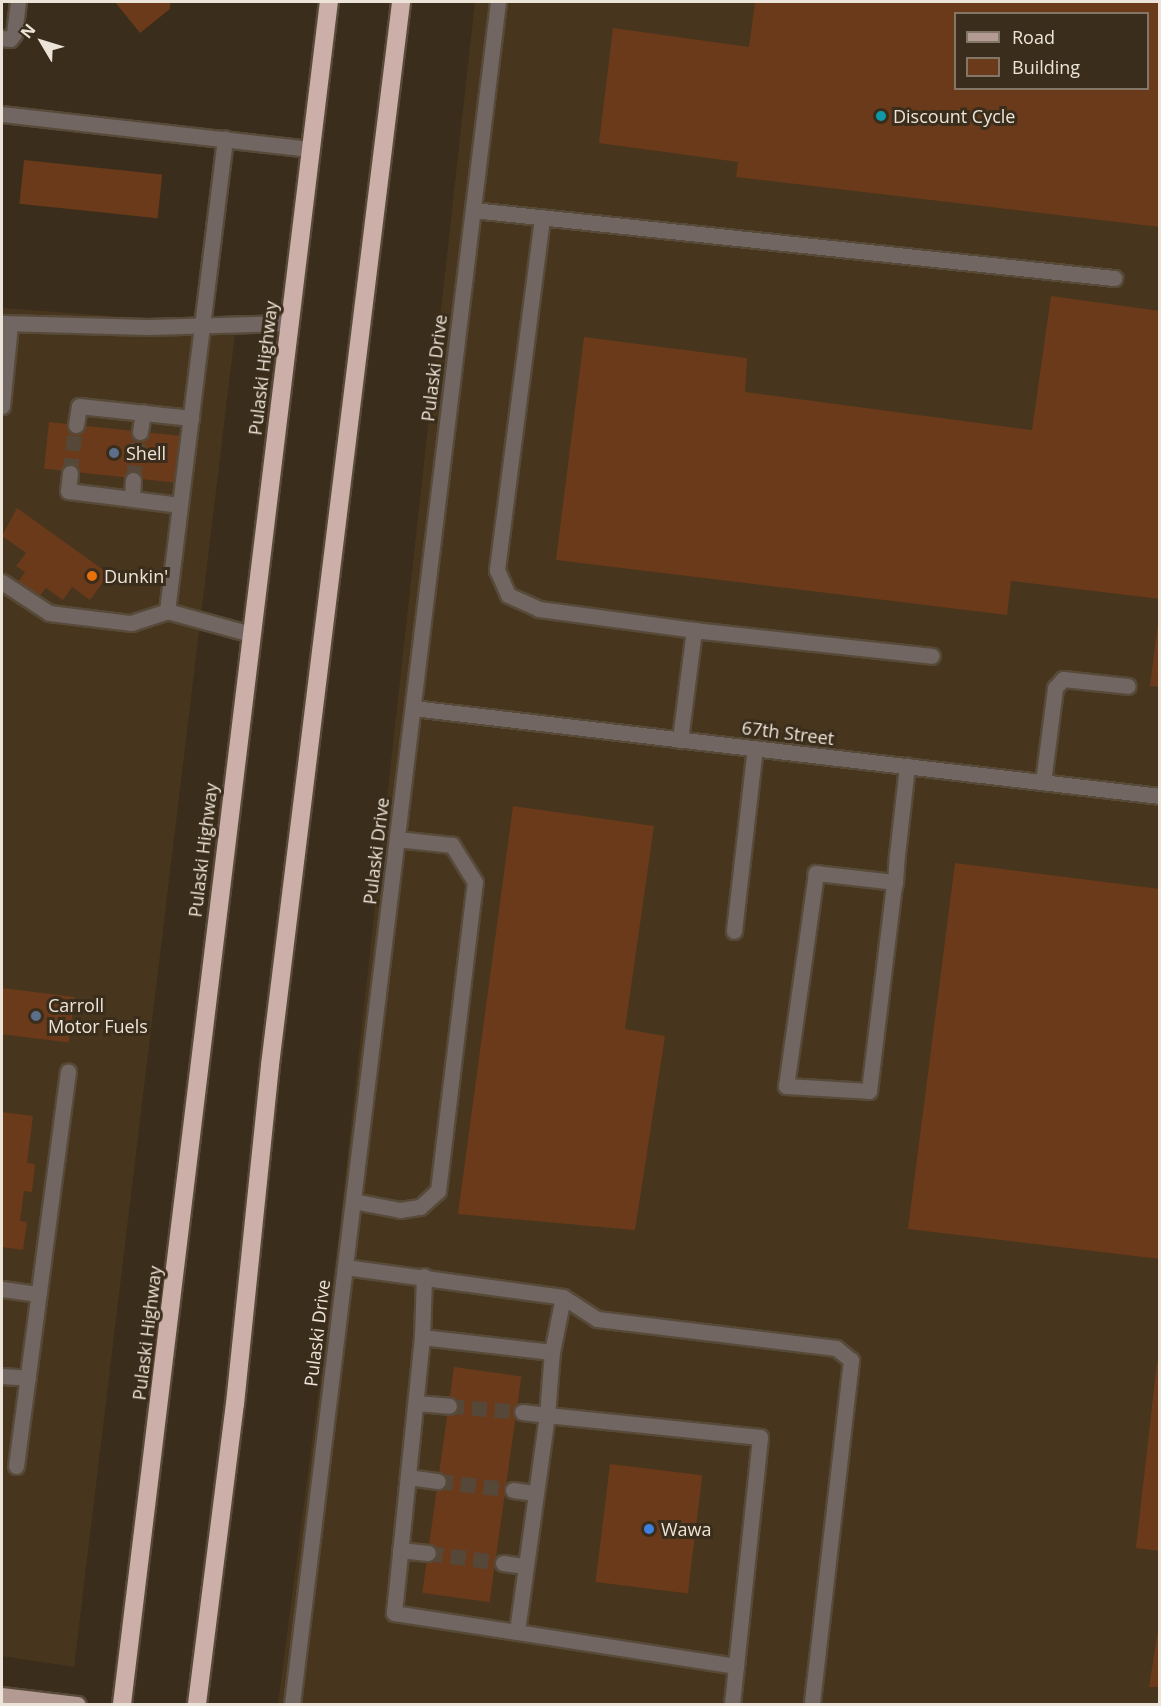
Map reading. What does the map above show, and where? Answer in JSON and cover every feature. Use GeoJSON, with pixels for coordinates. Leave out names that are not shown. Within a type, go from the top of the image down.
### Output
{"type":"FeatureCollection","features":[{"type":"Feature","properties":{"kind":"highway","name":"Pulaski Highway"},"geometry":{"type":"LineString","coordinates":[[122,1704],[329,2]]}},
{"type":"Feature","properties":{"kind":"highway"},"geometry":{"type":"LineString","coordinates":[[197,1704],[235,1404],[270,1065],[401,2]]}},
{"type":"Feature","properties":{"kind":"main road"},"geometry":{"type":"LineString","coordinates":[[2,1695],[77,1704]]}},
{"type":"Feature","properties":{"kind":"street"},"geometry":{"type":"LineString","coordinates":[[2,38],[10,39],[14,34],[18,2]]}},
{"type":"Feature","properties":{"kind":"street","name":"Pulaski Drive"},"geometry":{"type":"LineString","coordinates":[[292,1704],[498,2]]}},
{"type":"Feature","properties":{"kind":"street"},"geometry":{"type":"LineString","coordinates":[[2,114],[311,148]]}},
{"type":"Feature","properties":{"kind":"street"},"geometry":{"type":"LineString","coordinates":[[167,611],[225,139]]}},
{"type":"Feature","properties":{"kind":"street"},"geometry":{"type":"LineString","coordinates":[[473,210],[1114,278]]}},
{"type":"Feature","properties":{"kind":"street"},"geometry":{"type":"LineString","coordinates":[[542,218],[497,570],[508,595],[539,609],[694,630],[932,656]]}},
{"type":"Feature","properties":{"kind":"street"},"geometry":{"type":"LineString","coordinates":[[2,406],[6,324],[202,327],[290,323]]}},
{"type":"Feature","properties":{"kind":"street"},"geometry":{"type":"LineString","coordinates":[[76,425],[79,406],[191,418]]}},
{"type":"Feature","properties":{"kind":"street"},"geometry":{"type":"LineString","coordinates":[[140,432],[143,412]]}},
{"type":"Feature","properties":{"kind":"street"},"geometry":{"type":"LineString","coordinates":[[70,473],[68,491],[180,505]]}},
{"type":"Feature","properties":{"kind":"street"},"geometry":{"type":"LineString","coordinates":[[132,499],[133,480]]}},
{"type":"Feature","properties":{"kind":"street"},"geometry":{"type":"LineString","coordinates":[[2,582],[50,613],[131,622],[167,611],[251,634]]}},
{"type":"Feature","properties":{"kind":"street"},"geometry":{"type":"LineString","coordinates":[[680,740],[694,630]]}},
{"type":"Feature","properties":{"kind":"street"},"geometry":{"type":"LineString","coordinates":[[1043,782],[1055,688],[1063,679],[1128,686]]}},
{"type":"Feature","properties":{"kind":"street","name":"67th Street"},"geometry":{"type":"LineString","coordinates":[[413,708],[1160,796]]}},
{"type":"Feature","properties":{"kind":"street"},"geometry":{"type":"LineString","coordinates":[[734,931],[755,748]]}},
{"type":"Feature","properties":{"kind":"street"},"geometry":{"type":"LineString","coordinates":[[895,882],[816,873],[786,1086],[869,1092],[895,882],[907,766]]}},
{"type":"Feature","properties":{"kind":"street"},"geometry":{"type":"LineString","coordinates":[[353,1201],[400,1210],[420,1207],[438,1191],[440,1179],[475,882],[452,845],[397,839]]}},
{"type":"Feature","properties":{"kind":"street"},"geometry":{"type":"LineString","coordinates":[[16,1466],[68,1071]]}},
{"type":"Feature","properties":{"kind":"street"},"geometry":{"type":"LineString","coordinates":[[345,1267],[424,1276],[563,1297],[597,1319],[836,1348],[851,1360],[812,1704]]}},
{"type":"Feature","properties":{"kind":"street"},"geometry":{"type":"LineString","coordinates":[[424,1276],[417,1403],[394,1613],[736,1666]]}},
{"type":"Feature","properties":{"kind":"street"},"geometry":{"type":"LineString","coordinates":[[2,1289],[39,1294]]}},
{"type":"Feature","properties":{"kind":"street"},"geometry":{"type":"LineString","coordinates":[[517,1631],[547,1415],[552,1352],[563,1297]]}},
{"type":"Feature","properties":{"kind":"street"},"geometry":{"type":"LineString","coordinates":[[422,1336],[552,1352]]}},
{"type":"Feature","properties":{"kind":"street"},"geometry":{"type":"LineString","coordinates":[[2,1376],[28,1378]]}},
{"type":"Feature","properties":{"kind":"street"},"geometry":{"type":"LineString","coordinates":[[417,1403],[449,1406]]}},
{"type":"Feature","properties":{"kind":"street"},"geometry":{"type":"LineString","coordinates":[[522,1413],[760,1437],[732,1704]]}},
{"type":"Feature","properties":{"kind":"street"},"geometry":{"type":"LineString","coordinates":[[408,1477],[438,1481]]}},
{"type":"Feature","properties":{"kind":"street"},"geometry":{"type":"LineString","coordinates":[[513,1490],[535,1493]]}},
{"type":"Feature","properties":{"kind":"street"},"geometry":{"type":"LineString","coordinates":[[400,1550],[428,1553]]}},
{"type":"Feature","properties":{"kind":"street"},"geometry":{"type":"LineString","coordinates":[[502,1563],[525,1566]]}},
{"type":"Feature","properties":{"kind":"shaded area"},"geometry":{"type":"Polygon","coordinates":[[[475,2],[1159,2],[1159,1704],[278,1704],[339,1233],[475,2]]]}},
{"type":"Feature","properties":{"kind":"shaded area"},"geometry":{"type":"Polygon","coordinates":[[[2,308],[236,325],[74,1667],[2,1656],[2,308]]]}},
{"type":"Feature","properties":{"kind":"building"},"geometry":{"type":"Polygon","coordinates":[[[115,2],[170,2],[170,9],[140,33],[115,2]]]}},
{"type":"Feature","properties":{"kind":"building","name":"Discount Cycle"},"geometry":{"type":"Polygon","coordinates":[[[755,2],[1160,2],[1160,227],[736,177],[738,162],[599,143],[613,28],[749,47],[755,2]]]}},
{"type":"Feature","properties":{"kind":"building"},"geometry":{"type":"Polygon","coordinates":[[[24,160],[162,175],[158,218],[19,204],[24,160]]]}},
{"type":"Feature","properties":{"kind":"building"},"geometry":{"type":"Polygon","coordinates":[[[1051,296],[1160,311],[1160,599],[1011,581],[1007,615],[556,560],[584,337],[747,358],[745,392],[1032,430],[1051,296]]]}},
{"type":"Feature","properties":{"kind":"building","name":"Shell"},"geometry":{"type":"Polygon","coordinates":[[[49,422],[184,436],[179,483],[44,469],[49,422]]]}},
{"type":"Feature","properties":{"kind":"building"},"geometry":{"type":"Polygon","coordinates":[[[17,508],[109,574],[90,600],[72,587],[63,600],[46,588],[39,597],[18,582],[25,572],[16,566],[26,553],[2,536],[17,508]]]}},
{"type":"Feature","properties":{"kind":"building"},"geometry":{"type":"Polygon","coordinates":[[[1158,623],[1160,623],[1160,687],[1150,686],[1158,623]]]}},
{"type":"Feature","properties":{"kind":"building"},"geometry":{"type":"Polygon","coordinates":[[[513,806],[654,826],[625,1029],[665,1036],[635,1230],[458,1214],[513,806]]]}},
{"type":"Feature","properties":{"kind":"building"},"geometry":{"type":"Polygon","coordinates":[[[955,863],[1160,889],[1160,1259],[908,1229],[955,863]]]}},
{"type":"Feature","properties":{"kind":"building","name":"Carroll Motor Fuels"},"geometry":{"type":"Polygon","coordinates":[[[2,988],[74,997],[69,1043],[2,1034],[2,988]]]}},
{"type":"Feature","properties":{"kind":"building"},"geometry":{"type":"Polygon","coordinates":[[[2,1112],[33,1116],[27,1163],[35,1164],[32,1192],[24,1191],[20,1221],[27,1222],[23,1250],[2,1247],[2,1112]]]}},
{"type":"Feature","properties":{"kind":"building"},"geometry":{"type":"Polygon","coordinates":[[[1157,1362],[1160,1363],[1160,1551],[1136,1548],[1157,1362]]]}},
{"type":"Feature","properties":{"kind":"building"},"geometry":{"type":"Polygon","coordinates":[[[454,1367],[521,1376],[490,1602],[422,1593],[454,1367]]]}},
{"type":"Feature","properties":{"kind":"building","name":"Wawa"},"geometry":{"type":"Polygon","coordinates":[[[610,1464],[702,1475],[688,1593],[595,1582],[610,1464]]]}},
{"type":"Feature","properties":{"kind":"building"},"geometry":{"type":"Polygon","coordinates":[[[1158,1630],[1160,1630],[1160,1687],[1149,1687],[1158,1630]]]}},
{"type":"Feature","properties":{"kind":"tunnel"},"geometry":{"type":"LineString","coordinates":[[70,473],[76,425]]}},
{"type":"Feature","properties":{"kind":"tunnel"},"geometry":{"type":"LineString","coordinates":[[133,480],[140,432]]}},
{"type":"Feature","properties":{"kind":"tunnel"},"geometry":{"type":"LineString","coordinates":[[449,1406],[522,1412]]}},
{"type":"Feature","properties":{"kind":"tunnel"},"geometry":{"type":"LineString","coordinates":[[438,1481],[513,1490]]}},
{"type":"Feature","properties":{"kind":"tunnel"},"geometry":{"type":"LineString","coordinates":[[428,1553],[503,1563]]}},
{"type":"Feature","properties":{"kind":"place","name":"Discount Cycle"},"geometry":{"type":"Point","coordinates":[881,116]}},
{"type":"Feature","properties":{"kind":"place","name":"Shell"},"geometry":{"type":"Point","coordinates":[114,453]}},
{"type":"Feature","properties":{"kind":"place","name":"Dunkin'"},"geometry":{"type":"Point","coordinates":[92,576]}},
{"type":"Feature","properties":{"kind":"place","name":"Carroll Motor Fuels"},"geometry":{"type":"Point","coordinates":[36,1016]}},
{"type":"Feature","properties":{"kind":"place","name":"Wawa"},"geometry":{"type":"Point","coordinates":[649,1529]}}]}
